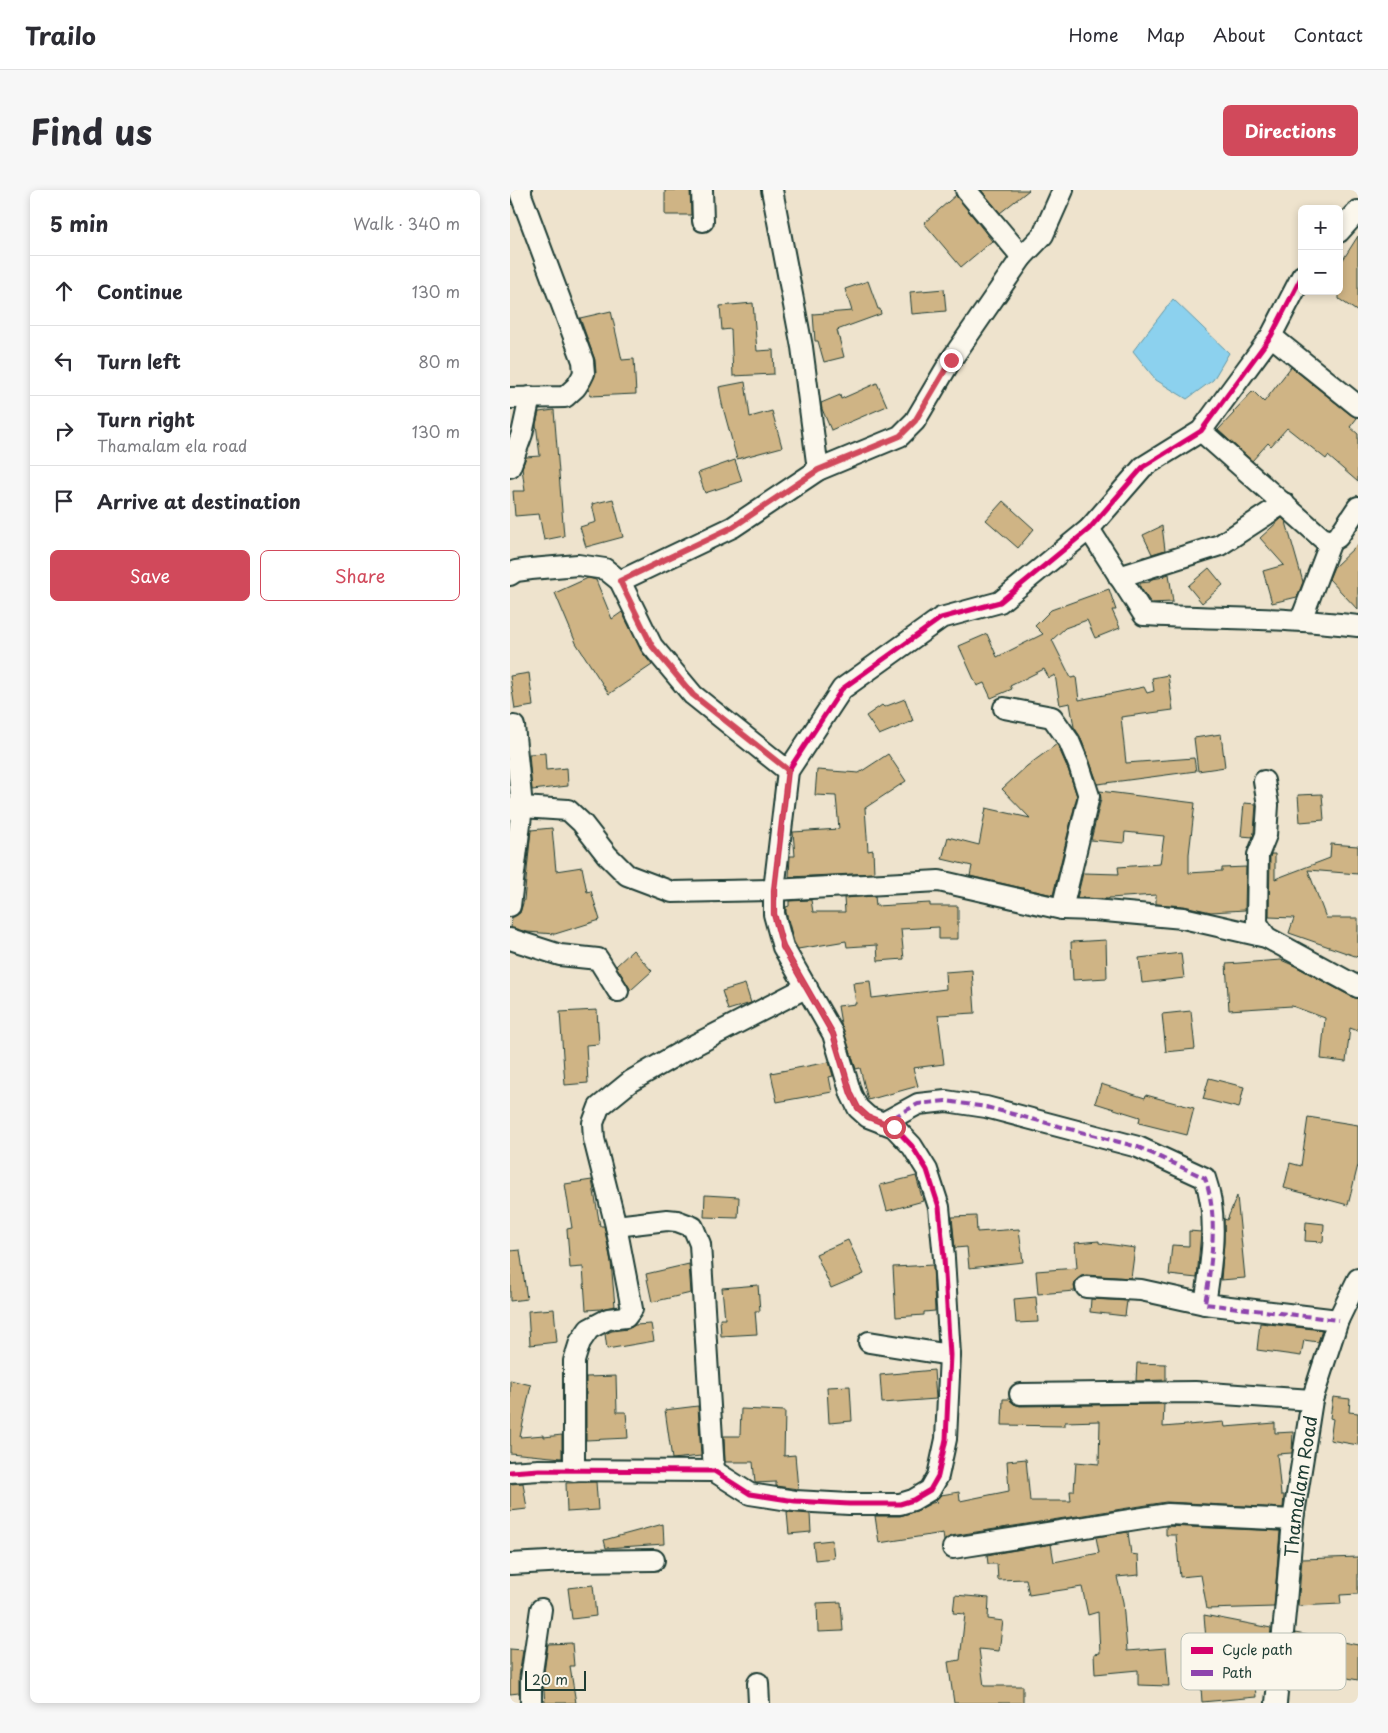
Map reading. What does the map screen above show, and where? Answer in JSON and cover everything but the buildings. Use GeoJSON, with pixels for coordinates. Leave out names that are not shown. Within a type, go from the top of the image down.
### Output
{"type":"FeatureCollection","features":[{"type":"Feature","properties":{"kind":"street"},"geometry":{"type":"LineString","coordinates":[[510,398],[564,397],[576,387],[584,373],[584,361],[521,195],[521,190]]}},
{"type":"Feature","properties":{"kind":"street"},"geometry":{"type":"LineString","coordinates":[[702,190],[703,221]]}},
{"type":"Feature","properties":{"kind":"street"},"geometry":{"type":"LineString","coordinates":[[772,190],[802,347],[818,470]]}},
{"type":"Feature","properties":{"kind":"street"},"geometry":{"type":"LineString","coordinates":[[966,190],[1022,257]]}},
{"type":"Feature","properties":{"kind":"street"},"geometry":{"type":"LineString","coordinates":[[620,581],[733,527],[818,470],[900,436],[915,421],[951,360],[1022,257],[1044,235],[1063,190]]}},
{"type":"Feature","properties":{"kind":"street"},"geometry":{"type":"LineString","coordinates":[[1343,228],[1358,212]]}},
{"type":"Feature","properties":{"kind":"street"},"geometry":{"type":"LineString","coordinates":[[510,1472],[574,1470],[714,1471],[750,1494],[795,1501],[849,1504],[900,1504],[913,1500],[930,1490],[938,1476],[946,1439],[950,1355],[939,1207],[927,1170],[912,1146],[894,1127],[868,1117],[858,1108],[851,1094],[833,1034],[783,947],[774,914],[774,890],[788,770],[842,689],[941,618],[1000,602],[1088,529],[1143,467],[1201,431],[1271,336],[1298,284]]}},
{"type":"Feature","properties":{"kind":"street"},"geometry":{"type":"LineString","coordinates":[[1271,336],[1358,406]]}},
{"type":"Feature","properties":{"kind":"street"},"geometry":{"type":"LineString","coordinates":[[510,467],[522,434],[530,397]]}},
{"type":"Feature","properties":{"kind":"street"},"geometry":{"type":"LineString","coordinates":[[1201,431],[1322,538],[1330,541]]}},
{"type":"Feature","properties":{"kind":"street"},"geometry":{"type":"LineString","coordinates":[[1119,577],[1220,545],[1284,503]]}},
{"type":"Feature","properties":{"kind":"street"},"geometry":{"type":"LineString","coordinates":[[1301,620],[1330,541],[1338,537],[1358,507]]}},
{"type":"Feature","properties":{"kind":"street"},"geometry":{"type":"LineString","coordinates":[[1088,529],[1144,615],[1301,620],[1358,626]]}},
{"type":"Feature","properties":{"kind":"street"},"geometry":{"type":"LineString","coordinates":[[510,575],[516,571],[578,565],[605,569],[620,581],[652,646],[693,695],[788,770]]}},
{"type":"Feature","properties":{"kind":"street"},"geometry":{"type":"LineString","coordinates":[[1004,708],[1052,717],[1068,741],[1079,765],[1089,796],[1062,909]]}},
{"type":"Feature","properties":{"kind":"street"},"geometry":{"type":"LineString","coordinates":[[510,906],[516,808],[514,726]]}},
{"type":"Feature","properties":{"kind":"street"},"geometry":{"type":"LineString","coordinates":[[1264,781],[1268,805],[1266,835],[1258,855],[1257,924],[1266,937]]}},
{"type":"Feature","properties":{"kind":"street"},"geometry":{"type":"LineString","coordinates":[[516,808],[568,810],[582,823],[607,855],[627,875],[672,892],[774,890],[939,881],[1062,909],[1183,918],[1266,937],[1358,987]]}},
{"type":"Feature","properties":{"kind":"street"},"geometry":{"type":"LineString","coordinates":[[510,939],[560,955],[598,959],[618,991]]}},
{"type":"Feature","properties":{"kind":"street"},"geometry":{"type":"LineString","coordinates":[[574,1470],[574,1361],[580,1342],[589,1329],[608,1319],[626,1317],[632,1309],[616,1226],[594,1139],[593,1123],[598,1107],[631,1081],[676,1055],[807,987]]}},
{"type":"Feature","properties":{"kind":"street"},"geometry":{"type":"LineString","coordinates":[[883,1123],[918,1104],[946,1101],[986,1107],[1138,1147],[1205,1178],[1211,1194],[1212,1257],[1205,1304]]}},
{"type":"Feature","properties":{"kind":"street"},"geometry":{"type":"LineString","coordinates":[[616,1226],[677,1221],[694,1227],[700,1244],[714,1471]]}},
{"type":"Feature","properties":{"kind":"street","name":"Thamalam Road"},"geometry":{"type":"LineString","coordinates":[[1283,1633],[1293,1520],[1312,1400],[1338,1320],[1358,1279]]}},
{"type":"Feature","properties":{"kind":"street"},"geometry":{"type":"LineString","coordinates":[[1086,1287],[1141,1290],[1205,1304],[1338,1320]]}},
{"type":"Feature","properties":{"kind":"street"},"geometry":{"type":"LineString","coordinates":[[869,1342],[950,1355]]}},
{"type":"Feature","properties":{"kind":"street"},"geometry":{"type":"LineString","coordinates":[[1020,1394],[1195,1392],[1312,1400]]}},
{"type":"Feature","properties":{"kind":"street"},"geometry":{"type":"LineString","coordinates":[[953,1548],[1168,1514],[1293,1520]]}},
{"type":"Feature","properties":{"kind":"street"},"geometry":{"type":"LineString","coordinates":[[510,1564],[654,1560]]}},
{"type":"Feature","properties":{"kind":"street"},"geometry":{"type":"LineString","coordinates":[[531,1703],[531,1679],[541,1609]]}},
{"type":"Feature","properties":{"kind":"street","name":"Thamalam Road"},"geometry":{"type":"LineString","coordinates":[[1276,1703],[1277,1690]]}},
{"type":"Feature","properties":{"kind":"water"},"geometry":{"type":"Polygon","coordinates":[[[1173,299],[1229,353],[1213,380],[1187,399],[1156,380],[1133,351],[1173,299]]]}},
{"type":"Feature","properties":{"kind":"marked path"},"geometry":{"type":"LineString","coordinates":[[883,1123],[918,1104],[946,1101],[986,1107],[1138,1147],[1205,1178],[1212,1209],[1213,1225],[1205,1304],[1338,1320]]}},
{"type":"Feature","properties":{"kind":"cycle path"},"geometry":{"type":"LineString","coordinates":[[510,1472],[539,1470],[714,1471],[750,1494],[795,1501],[849,1504],[900,1504],[913,1500],[930,1490],[938,1476],[946,1439],[950,1355],[939,1207],[927,1170],[912,1146],[894,1127],[868,1117],[858,1108],[851,1094],[833,1034],[783,947],[774,914],[774,890],[788,771],[842,689],[941,618],[1000,602],[1089,529],[1143,467],[1201,431],[1271,336],[1298,284]]}},
{"type":"Feature","properties":{"kind":"route"},"geometry":{"type":"LineString","coordinates":[[894,1127],[868,1117],[858,1108],[851,1094],[833,1034],[783,947],[774,914],[774,890],[788,770],[693,695],[652,646],[620,581],[733,527],[818,470],[900,436],[915,421],[951,360]]}}]}
